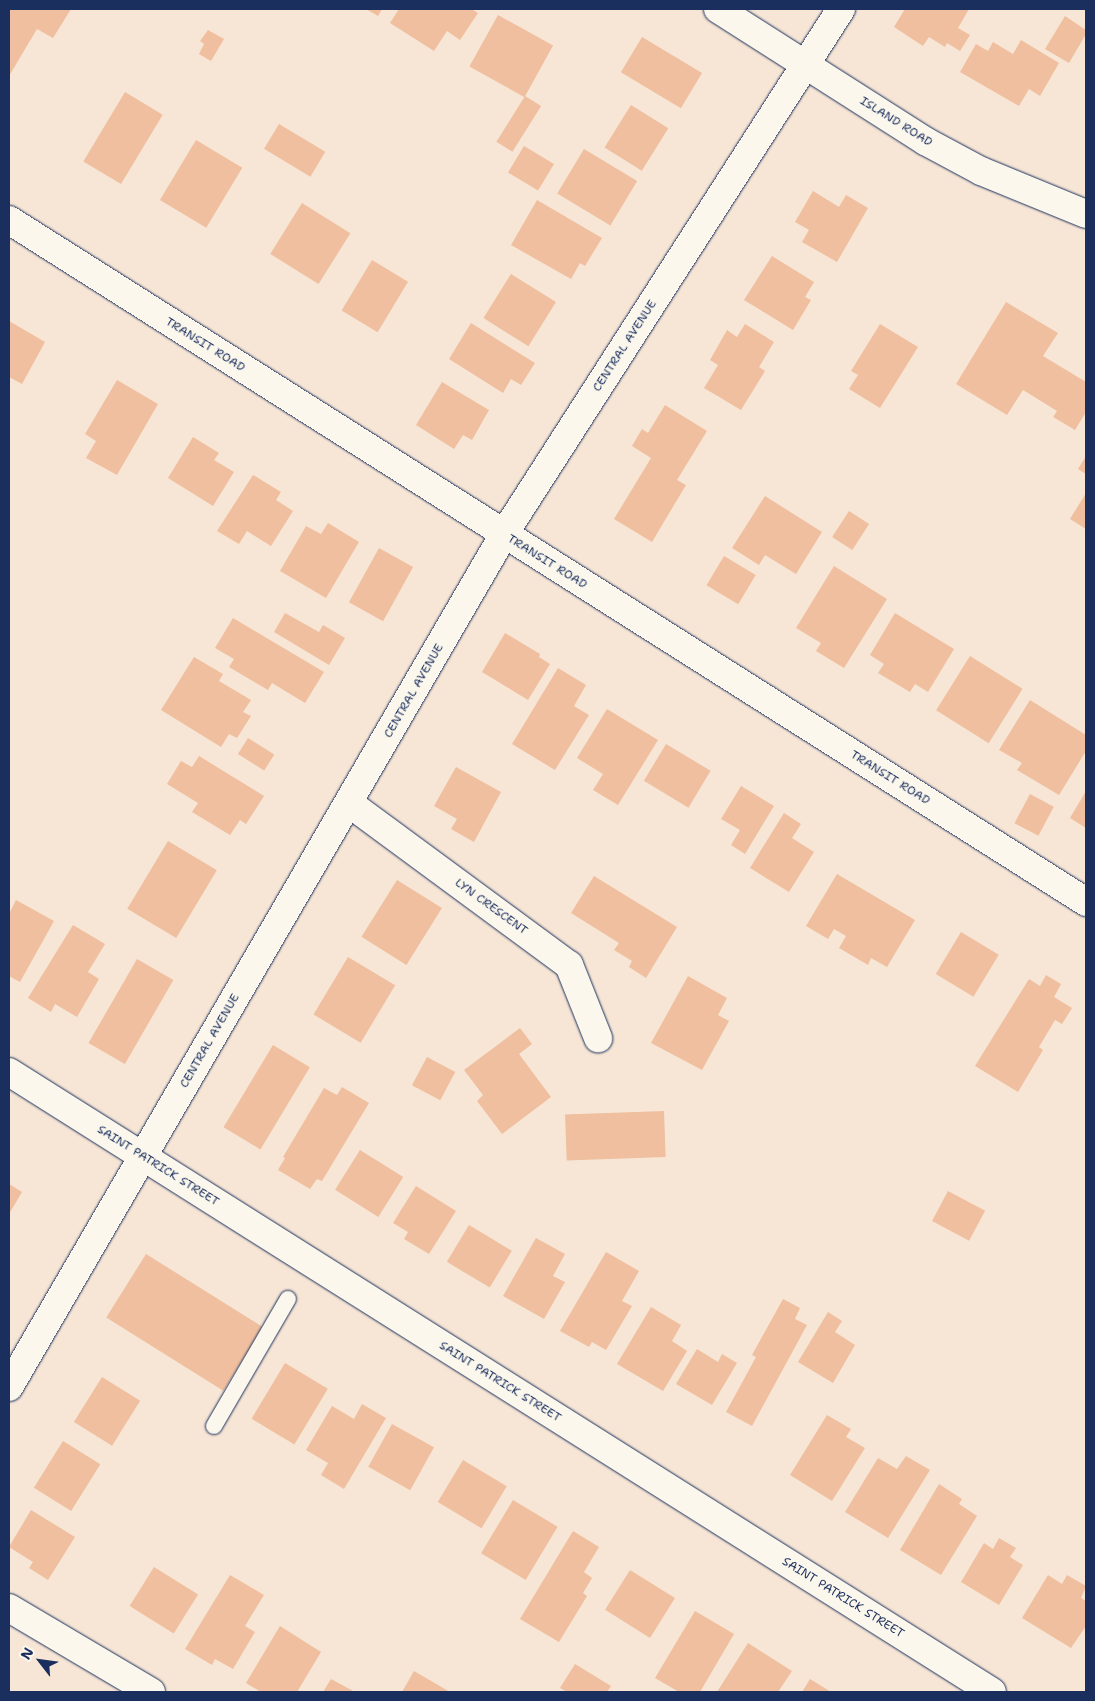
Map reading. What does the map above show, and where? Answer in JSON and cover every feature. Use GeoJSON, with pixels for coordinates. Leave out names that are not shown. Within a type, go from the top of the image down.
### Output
{"type":"FeatureCollection","features":[{"type":"Feature","properties":{"kind":"street","name":"ISLAND ROAD"},"geometry":{"type":"LineString","coordinates":[[718,9],[941,150],[981,171],[1086,214]]}},
{"type":"Feature","properties":{"kind":"street","name":"CENTRAL AVENUE"},"geometry":{"type":"LineString","coordinates":[[9,1387],[350,803],[504,534],[841,9]]}},
{"type":"Feature","properties":{"kind":"street","name":"TRANSIT ROAD"},"geometry":{"type":"LineString","coordinates":[[9,220],[1086,902]]}},
{"type":"Feature","properties":{"kind":"street","name":"LYN CRESCENT"},"geometry":{"type":"LineString","coordinates":[[350,803],[569,965],[598,1038]]}},
{"type":"Feature","properties":{"kind":"street","name":"SAINT PATRICK STREET"},"geometry":{"type":"LineString","coordinates":[[9,1072],[992,1692]]}},
{"type":"Feature","properties":{"kind":"street"},"geometry":{"type":"LineString","coordinates":[[9,1608],[151,1692]]}},
{"type":"Feature","properties":{"kind":"lane"},"geometry":{"type":"LineString","coordinates":[[214,1426],[288,1299]]}},
{"type":"Feature","properties":{"kind":"building"},"geometry":{"type":"Polygon","coordinates":[[[9,9],[71,9],[53,38],[37,29],[9,76],[9,9]]]}},
{"type":"Feature","properties":{"kind":"building"},"geometry":{"type":"Polygon","coordinates":[[[366,9],[382,9],[378,16],[366,9]]]}},
{"type":"Feature","properties":{"kind":"building"},"geometry":{"type":"Polygon","coordinates":[[[399,9],[471,9],[478,13],[460,40],[447,31],[434,51],[390,23],[399,9]]]}},
{"type":"Feature","properties":{"kind":"building"},"geometry":{"type":"Polygon","coordinates":[[[905,9],[969,9],[958,28],[970,35],[960,51],[947,43],[945,47],[929,37],[923,46],[894,27],[905,9]]]}},
{"type":"Feature","properties":{"kind":"building"},"geometry":{"type":"Polygon","coordinates":[[[498,15],[553,46],[524,97],[469,67],[498,15]]]}},
{"type":"Feature","properties":{"kind":"building"},"geometry":{"type":"Polygon","coordinates":[[[1065,16],[1086,30],[1086,34],[1069,63],[1045,49],[1065,16]]]}},
{"type":"Feature","properties":{"kind":"building"},"geometry":{"type":"Polygon","coordinates":[[[208,30],[224,39],[211,61],[199,54],[204,44],[200,41],[208,30]]]}},
{"type":"Feature","properties":{"kind":"building"},"geometry":{"type":"Polygon","coordinates":[[[642,37],[702,73],[681,108],[621,72],[642,37]]]}},
{"type":"Feature","properties":{"kind":"building"},"geometry":{"type":"Polygon","coordinates":[[[1021,40],[1059,63],[1040,96],[1029,89],[1019,106],[960,72],[976,44],[988,51],[993,42],[1013,54],[1021,40]]]}},
{"type":"Feature","properties":{"kind":"building"},"geometry":{"type":"Polygon","coordinates":[[[125,92],[163,115],[121,184],[83,161],[125,92]]]}},
{"type":"Feature","properties":{"kind":"building"},"geometry":{"type":"Polygon","coordinates":[[[525,96],[541,106],[512,152],[496,142],[525,96]]]}},
{"type":"Feature","properties":{"kind":"building"},"geometry":{"type":"Polygon","coordinates":[[[631,105],[668,128],[642,171],[605,147],[631,105]]]}},
{"type":"Feature","properties":{"kind":"building"},"geometry":{"type":"Polygon","coordinates":[[[279,124],[325,152],[310,177],[264,149],[279,124]]]}},
{"type":"Feature","properties":{"kind":"building"},"geometry":{"type":"Polygon","coordinates":[[[196,140],[242,168],[206,228],[160,200],[196,140]]]}},
{"type":"Feature","properties":{"kind":"building"},"geometry":{"type":"Polygon","coordinates":[[[524,146],[554,164],[538,191],[508,173],[524,146]]]}},
{"type":"Feature","properties":{"kind":"building"},"geometry":{"type":"Polygon","coordinates":[[[584,149],[637,181],[610,226],[557,194],[584,149]]]}},
{"type":"Feature","properties":{"kind":"building"},"geometry":{"type":"Polygon","coordinates":[[[813,191],[839,207],[846,195],[868,208],[837,262],[802,242],[809,230],[795,222],[813,191]]]}},
{"type":"Feature","properties":{"kind":"building"},"geometry":{"type":"Polygon","coordinates":[[[537,200],[602,238],[585,266],[580,263],[571,279],[511,245],[537,200]]]}},
{"type":"Feature","properties":{"kind":"building"},"geometry":{"type":"Polygon","coordinates":[[[302,203],[350,233],[319,284],[270,254],[302,203]]]}},
{"type":"Feature","properties":{"kind":"building"},"geometry":{"type":"Polygon","coordinates":[[[772,256],[814,282],[805,297],[811,300],[793,330],[744,300],[772,256]]]}},
{"type":"Feature","properties":{"kind":"building"},"geometry":{"type":"Polygon","coordinates":[[[372,260],[408,282],[378,332],[342,311],[372,260]]]}},
{"type":"Feature","properties":{"kind":"building"},"geometry":{"type":"Polygon","coordinates":[[[511,274],[556,302],[528,346],[483,318],[511,274]]]}},
{"type":"Feature","properties":{"kind":"building"},"geometry":{"type":"Polygon","coordinates":[[[1006,302],[1058,333],[1043,356],[1086,382],[1086,412],[1075,430],[1053,417],[1057,411],[1023,390],[1007,415],[956,384],[1006,302]]]}},
{"type":"Feature","properties":{"kind":"building"},"geometry":{"type":"Polygon","coordinates":[[[9,321],[45,342],[22,384],[9,377],[9,321]]]}},
{"type":"Feature","properties":{"kind":"building"},"geometry":{"type":"Polygon","coordinates":[[[471,323],[535,363],[521,385],[511,379],[503,393],[449,359],[471,323]]]}},
{"type":"Feature","properties":{"kind":"building"},"geometry":{"type":"Polygon","coordinates":[[[745,324],[774,342],[759,367],[765,371],[741,410],[704,388],[718,365],[710,360],[727,330],[737,337],[745,324]]]}},
{"type":"Feature","properties":{"kind":"building"},"geometry":{"type":"Polygon","coordinates":[[[880,324],[918,347],[880,408],[849,389],[858,375],[851,371],[880,324]]]}},
{"type":"Feature","properties":{"kind":"building"},"geometry":{"type":"Polygon","coordinates":[[[117,380],[158,404],[117,475],[86,458],[96,441],[85,434],[117,380]]]}},
{"type":"Feature","properties":{"kind":"building"},"geometry":{"type":"Polygon","coordinates":[[[442,382],[489,410],[472,440],[463,435],[454,449],[416,425],[442,382]]]}},
{"type":"Feature","properties":{"kind":"building"},"geometry":{"type":"Polygon","coordinates":[[[665,405],[707,431],[677,480],[686,485],[652,542],[614,519],[651,458],[632,446],[642,429],[648,433],[665,405]]]}},
{"type":"Feature","properties":{"kind":"building"},"geometry":{"type":"Polygon","coordinates":[[[193,437],[219,453],[214,460],[234,472],[213,506],[168,478],[193,437]]]}},
{"type":"Feature","properties":{"kind":"building"},"geometry":{"type":"Polygon","coordinates":[[[1086,456],[1086,474],[1078,469],[1086,456]]]}},
{"type":"Feature","properties":{"kind":"building"},"geometry":{"type":"Polygon","coordinates":[[[253,475],[281,492],[276,500],[293,511],[271,546],[247,531],[239,544],[217,531],[253,475]]]}},
{"type":"Feature","properties":{"kind":"building"},"geometry":{"type":"Polygon","coordinates":[[[1086,493],[1086,529],[1070,519],[1086,493]]]}},
{"type":"Feature","properties":{"kind":"building"},"geometry":{"type":"Polygon","coordinates":[[[765,496],[822,532],[796,574],[765,555],[759,565],[732,548],[765,496]]]}},
{"type":"Feature","properties":{"kind":"building"},"geometry":{"type":"Polygon","coordinates":[[[849,511],[869,524],[852,550],[832,537],[849,511]]]}},
{"type":"Feature","properties":{"kind":"building"},"geometry":{"type":"Polygon","coordinates":[[[328,523],[359,542],[326,598],[280,571],[306,526],[321,534],[328,523]]]}},
{"type":"Feature","properties":{"kind":"building"},"geometry":{"type":"Polygon","coordinates":[[[379,548],[413,567],[383,621],[349,602],[379,548]]]}},
{"type":"Feature","properties":{"kind":"building"},"geometry":{"type":"Polygon","coordinates":[[[724,556],[756,575],[738,604],[706,585],[724,556]]]}},
{"type":"Feature","properties":{"kind":"building"},"geometry":{"type":"Polygon","coordinates":[[[834,566],[887,599],[844,668],[816,651],[821,643],[796,628],[834,566]]]}},
{"type":"Feature","properties":{"kind":"building"},"geometry":{"type":"Polygon","coordinates":[[[285,613],[319,632],[323,625],[345,638],[329,665],[274,632],[285,613]]]}},
{"type":"Feature","properties":{"kind":"building"},"geometry":{"type":"Polygon","coordinates":[[[895,613],[954,649],[928,692],[915,684],[910,692],[878,673],[884,664],[870,655],[895,613]]]}},
{"type":"Feature","properties":{"kind":"building"},"geometry":{"type":"Polygon","coordinates":[[[233,618],[324,672],[305,703],[272,683],[268,690],[229,667],[234,659],[215,648],[233,618]]]}},
{"type":"Feature","properties":{"kind":"building"},"geometry":{"type":"Polygon","coordinates":[[[505,633],[540,654],[539,657],[550,664],[528,700],[482,672],[505,633]]]}},
{"type":"Feature","properties":{"kind":"building"},"geometry":{"type":"Polygon","coordinates":[[[970,656],[1023,689],[989,743],[936,710],[970,656]]]}},
{"type":"Feature","properties":{"kind":"building"},"geometry":{"type":"Polygon","coordinates":[[[194,657],[223,674],[219,681],[251,700],[243,712],[251,716],[237,738],[229,734],[221,747],[161,710],[194,657]]]}},
{"type":"Feature","properties":{"kind":"building"},"geometry":{"type":"Polygon","coordinates":[[[558,668],[586,685],[574,706],[589,715],[555,770],[512,744],[558,668]]]}},
{"type":"Feature","properties":{"kind":"building"},"geometry":{"type":"Polygon","coordinates":[[[1030,700],[1086,735],[1086,751],[1059,795],[1017,770],[1022,763],[999,750],[1030,700]]]}},
{"type":"Feature","properties":{"kind":"building"},"geometry":{"type":"Polygon","coordinates":[[[607,709],[658,740],[618,805],[593,790],[603,774],[577,758],[607,709]]]}},
{"type":"Feature","properties":{"kind":"building"},"geometry":{"type":"Polygon","coordinates":[[[248,738],[274,754],[264,771],[238,754],[248,738]]]}},
{"type":"Feature","properties":{"kind":"building"},"geometry":{"type":"Polygon","coordinates":[[[666,744],[711,771],[688,808],[644,781],[666,744]]]}},
{"type":"Feature","properties":{"kind":"building"},"geometry":{"type":"Polygon","coordinates":[[[199,756],[264,796],[246,824],[240,820],[230,835],[192,812],[198,803],[167,784],[181,761],[192,767],[199,756]]]}},
{"type":"Feature","properties":{"kind":"building"},"geometry":{"type":"Polygon","coordinates":[[[456,767],[501,792],[474,842],[451,829],[457,819],[434,806],[456,767]]]}},
{"type":"Feature","properties":{"kind":"building"},"geometry":{"type":"Polygon","coordinates":[[[741,786],[774,806],[745,854],[731,845],[740,830],[721,819],[741,786]]]}},
{"type":"Feature","properties":{"kind":"building"},"geometry":{"type":"Polygon","coordinates":[[[1086,791],[1086,828],[1070,818],[1086,791]]]}},
{"type":"Feature","properties":{"kind":"building"},"geometry":{"type":"Polygon","coordinates":[[[1030,794],[1054,807],[1038,836],[1015,823],[1030,794]]]}},
{"type":"Feature","properties":{"kind":"building"},"geometry":{"type":"Polygon","coordinates":[[[784,813],[801,824],[792,838],[814,852],[789,892],[750,868],[784,813]]]}},
{"type":"Feature","properties":{"kind":"building"},"geometry":{"type":"Polygon","coordinates":[[[168,841],[217,870],[176,938],[127,909],[168,841]]]}},
{"type":"Feature","properties":{"kind":"building"},"geometry":{"type":"Polygon","coordinates":[[[837,874],[915,920],[887,967],[871,958],[868,965],[839,948],[846,936],[834,929],[828,939],[806,926],[837,874]]]}},
{"type":"Feature","properties":{"kind":"building"},"geometry":{"type":"Polygon","coordinates":[[[594,876],[677,927],[646,978],[629,967],[632,961],[614,950],[619,943],[571,913],[594,876]]]}},
{"type":"Feature","properties":{"kind":"building"},"geometry":{"type":"Polygon","coordinates":[[[397,880],[442,908],[406,965],[361,937],[397,880]]]}},
{"type":"Feature","properties":{"kind":"building"},"geometry":{"type":"Polygon","coordinates":[[[16,900],[54,921],[20,982],[9,976],[9,914],[16,900]]]}},
{"type":"Feature","properties":{"kind":"building"},"geometry":{"type":"Polygon","coordinates":[[[73,925],[105,944],[88,972],[99,979],[77,1017],[55,1004],[51,1012],[28,998],[73,925]]]}},
{"type":"Feature","properties":{"kind":"building"},"geometry":{"type":"Polygon","coordinates":[[[961,932],[999,955],[973,997],[936,974],[961,932]]]}},
{"type":"Feature","properties":{"kind":"building"},"geometry":{"type":"Polygon","coordinates":[[[348,957],[395,985],[361,1043],[313,1014],[348,957]]]}},
{"type":"Feature","properties":{"kind":"building"},"geometry":{"type":"Polygon","coordinates":[[[137,959],[173,980],[125,1064],[89,1043],[137,959]]]}},
{"type":"Feature","properties":{"kind":"building"},"geometry":{"type":"Polygon","coordinates":[[[1046,975],[1061,984],[1054,997],[1072,1008],[1062,1024],[1055,1020],[1039,1047],[1043,1050],[1018,1092],[975,1066],[1029,979],[1040,986],[1046,975]]]}},
{"type":"Feature","properties":{"kind":"building"},"geometry":{"type":"Polygon","coordinates":[[[688,976],[727,998],[718,1015],[729,1021],[702,1070],[651,1043],[688,976]]]}},
{"type":"Feature","properties":{"kind":"building"},"geometry":{"type":"Polygon","coordinates":[[[520,1028],[532,1044],[519,1054],[551,1097],[502,1134],[477,1101],[483,1095],[464,1070],[520,1028]]]}},
{"type":"Feature","properties":{"kind":"building"},"geometry":{"type":"Polygon","coordinates":[[[273,1045],[310,1067],[260,1149],[224,1127],[273,1045]]]}},
{"type":"Feature","properties":{"kind":"building"},"geometry":{"type":"Polygon","coordinates":[[[427,1057],[455,1072],[440,1100],[412,1085],[427,1057]]]}},
{"type":"Feature","properties":{"kind":"building"},"geometry":{"type":"Polygon","coordinates":[[[342,1087],[369,1103],[322,1181],[317,1179],[310,1189],[278,1170],[285,1158],[283,1157],[324,1088],[337,1095],[342,1087]]]}},
{"type":"Feature","properties":{"kind":"building"},"geometry":{"type":"Polygon","coordinates":[[[664,1111],[666,1157],[567,1160],[565,1114],[664,1111]]]}},
{"type":"Feature","properties":{"kind":"building"},"geometry":{"type":"Polygon","coordinates":[[[360,1150],[403,1177],[378,1217],[335,1190],[360,1150]]]}},
{"type":"Feature","properties":{"kind":"building"},"geometry":{"type":"Polygon","coordinates":[[[9,1184],[22,1192],[9,1214],[9,1184]]]}},
{"type":"Feature","properties":{"kind":"building"},"geometry":{"type":"Polygon","coordinates":[[[416,1186],[456,1211],[429,1254],[404,1239],[408,1232],[393,1223],[416,1186]]]}},
{"type":"Feature","properties":{"kind":"building"},"geometry":{"type":"Polygon","coordinates":[[[948,1191],[985,1211],[969,1241],[932,1221],[948,1191]]]}},
{"type":"Feature","properties":{"kind":"building"},"geometry":{"type":"Polygon","coordinates":[[[469,1225],[512,1251],[490,1288],[447,1262],[469,1225]]]}},
{"type":"Feature","properties":{"kind":"building"},"geometry":{"type":"Polygon","coordinates":[[[536,1238],[565,1254],[553,1276],[565,1282],[544,1319],[503,1296],[536,1238]]]}},
{"type":"Feature","properties":{"kind":"building"},"geometry":{"type":"Polygon","coordinates":[[[606,1252],[639,1271],[622,1301],[632,1306],[606,1350],[592,1342],[589,1347],[560,1331],[606,1252]]]}},
{"type":"Feature","properties":{"kind":"building"},"geometry":{"type":"Polygon","coordinates":[[[146,1254],[263,1327],[223,1391],[106,1318],[146,1254]]]}},
{"type":"Feature","properties":{"kind":"building"},"geometry":{"type":"Polygon","coordinates":[[[783,1299],[800,1308],[795,1319],[807,1325],[752,1426],[726,1412],[756,1357],[752,1355],[783,1299]]]}},
{"type":"Feature","properties":{"kind":"building"},"geometry":{"type":"Polygon","coordinates":[[[651,1307],[681,1325],[672,1341],[687,1351],[663,1391],[617,1364],[651,1307]]]}},
{"type":"Feature","properties":{"kind":"building"},"geometry":{"type":"Polygon","coordinates":[[[828,1312],[842,1321],[835,1332],[855,1345],[833,1383],[798,1362],[828,1312]]]}},
{"type":"Feature","properties":{"kind":"building"},"geometry":{"type":"Polygon","coordinates":[[[697,1349],[718,1362],[722,1354],[737,1363],[712,1405],[676,1384],[697,1349]]]}},
{"type":"Feature","properties":{"kind":"building"},"geometry":{"type":"Polygon","coordinates":[[[285,1363],[328,1389],[294,1444],[252,1419],[285,1363]]]}},
{"type":"Feature","properties":{"kind":"building"},"geometry":{"type":"Polygon","coordinates":[[[102,1377],[140,1401],[112,1446],[74,1422],[102,1377]]]}},
{"type":"Feature","properties":{"kind":"building"},"geometry":{"type":"Polygon","coordinates":[[[362,1404],[386,1418],[344,1489],[321,1475],[328,1463],[306,1450],[332,1406],[354,1419],[362,1404]]]}},
{"type":"Feature","properties":{"kind":"building"},"geometry":{"type":"Polygon","coordinates":[[[827,1415],[851,1429],[846,1437],[865,1448],[832,1501],[790,1475],[827,1415]]]}},
{"type":"Feature","properties":{"kind":"building"},"geometry":{"type":"Polygon","coordinates":[[[392,1424],[434,1447],[410,1490],[368,1467],[392,1424]]]}},
{"type":"Feature","properties":{"kind":"building"},"geometry":{"type":"Polygon","coordinates":[[[63,1441],[100,1464],[71,1511],[34,1488],[63,1441]]]}},
{"type":"Feature","properties":{"kind":"building"},"geometry":{"type":"Polygon","coordinates":[[[906,1456],[930,1470],[888,1538],[845,1512],[878,1458],[897,1469],[906,1456]]]}},
{"type":"Feature","properties":{"kind":"building"},"geometry":{"type":"Polygon","coordinates":[[[463,1460],[507,1486],[481,1528],[438,1502],[463,1460]]]}},
{"type":"Feature","properties":{"kind":"building"},"geometry":{"type":"Polygon","coordinates":[[[939,1484],[962,1499],[959,1504],[977,1516],[941,1575],[900,1550],[939,1484]]]}},
{"type":"Feature","properties":{"kind":"building"},"geometry":{"type":"Polygon","coordinates":[[[513,1500],[558,1527],[526,1580],[481,1553],[513,1500]]]}},
{"type":"Feature","properties":{"kind":"building"},"geometry":{"type":"Polygon","coordinates":[[[31,1510],[75,1537],[48,1580],[29,1568],[33,1562],[9,1547],[31,1510]]]}},
{"type":"Feature","properties":{"kind":"building"},"geometry":{"type":"Polygon","coordinates":[[[573,1531],[599,1547],[584,1572],[592,1578],[583,1593],[587,1596],[559,1642],[520,1619],[573,1531]]]}},
{"type":"Feature","properties":{"kind":"building"},"geometry":{"type":"Polygon","coordinates":[[[999,1538],[1016,1548],[1010,1557],[1023,1565],[999,1605],[961,1582],[984,1543],[993,1549],[999,1538]]]}},
{"type":"Feature","properties":{"kind":"building"},"geometry":{"type":"Polygon","coordinates":[[[154,1567],[198,1595],[174,1634],[130,1606],[154,1567]]]}},
{"type":"Feature","properties":{"kind":"building"},"geometry":{"type":"Polygon","coordinates":[[[630,1570],[675,1598],[650,1638],[605,1610],[630,1570]]]}},
{"type":"Feature","properties":{"kind":"building"},"geometry":{"type":"Polygon","coordinates":[[[230,1575],[264,1595],[245,1626],[255,1632],[233,1669],[215,1659],[212,1665],[185,1649],[230,1575]]]}},
{"type":"Feature","properties":{"kind":"building"},"geometry":{"type":"Polygon","coordinates":[[[1048,1575],[1062,1584],[1067,1575],[1086,1586],[1081,1598],[1086,1601],[1086,1626],[1071,1648],[1022,1618],[1048,1575]]]}},
{"type":"Feature","properties":{"kind":"building"},"geometry":{"type":"Polygon","coordinates":[[[695,1611],[734,1634],[700,1692],[679,1692],[655,1678],[695,1611]]]}},
{"type":"Feature","properties":{"kind":"building"},"geometry":{"type":"Polygon","coordinates":[[[280,1626],[321,1652],[297,1692],[261,1692],[246,1683],[280,1626]]]}},
{"type":"Feature","properties":{"kind":"building"},"geometry":{"type":"Polygon","coordinates":[[[748,1643],[792,1671],[778,1692],[717,1692],[748,1643]]]}},
{"type":"Feature","properties":{"kind":"building"},"geometry":{"type":"Polygon","coordinates":[[[575,1664],[611,1686],[607,1692],[567,1692],[560,1688],[575,1664]]]}},
{"type":"Feature","properties":{"kind":"building"},"geometry":{"type":"Polygon","coordinates":[[[414,1671],[450,1692],[402,1692],[414,1671]]]}},
{"type":"Feature","properties":{"kind":"building"},"geometry":{"type":"Polygon","coordinates":[[[331,1679],[355,1692],[323,1692],[331,1679]]]}},
{"type":"Feature","properties":{"kind":"building"},"geometry":{"type":"Polygon","coordinates":[[[810,1679],[831,1692],[802,1692],[810,1679]]]}}]}
